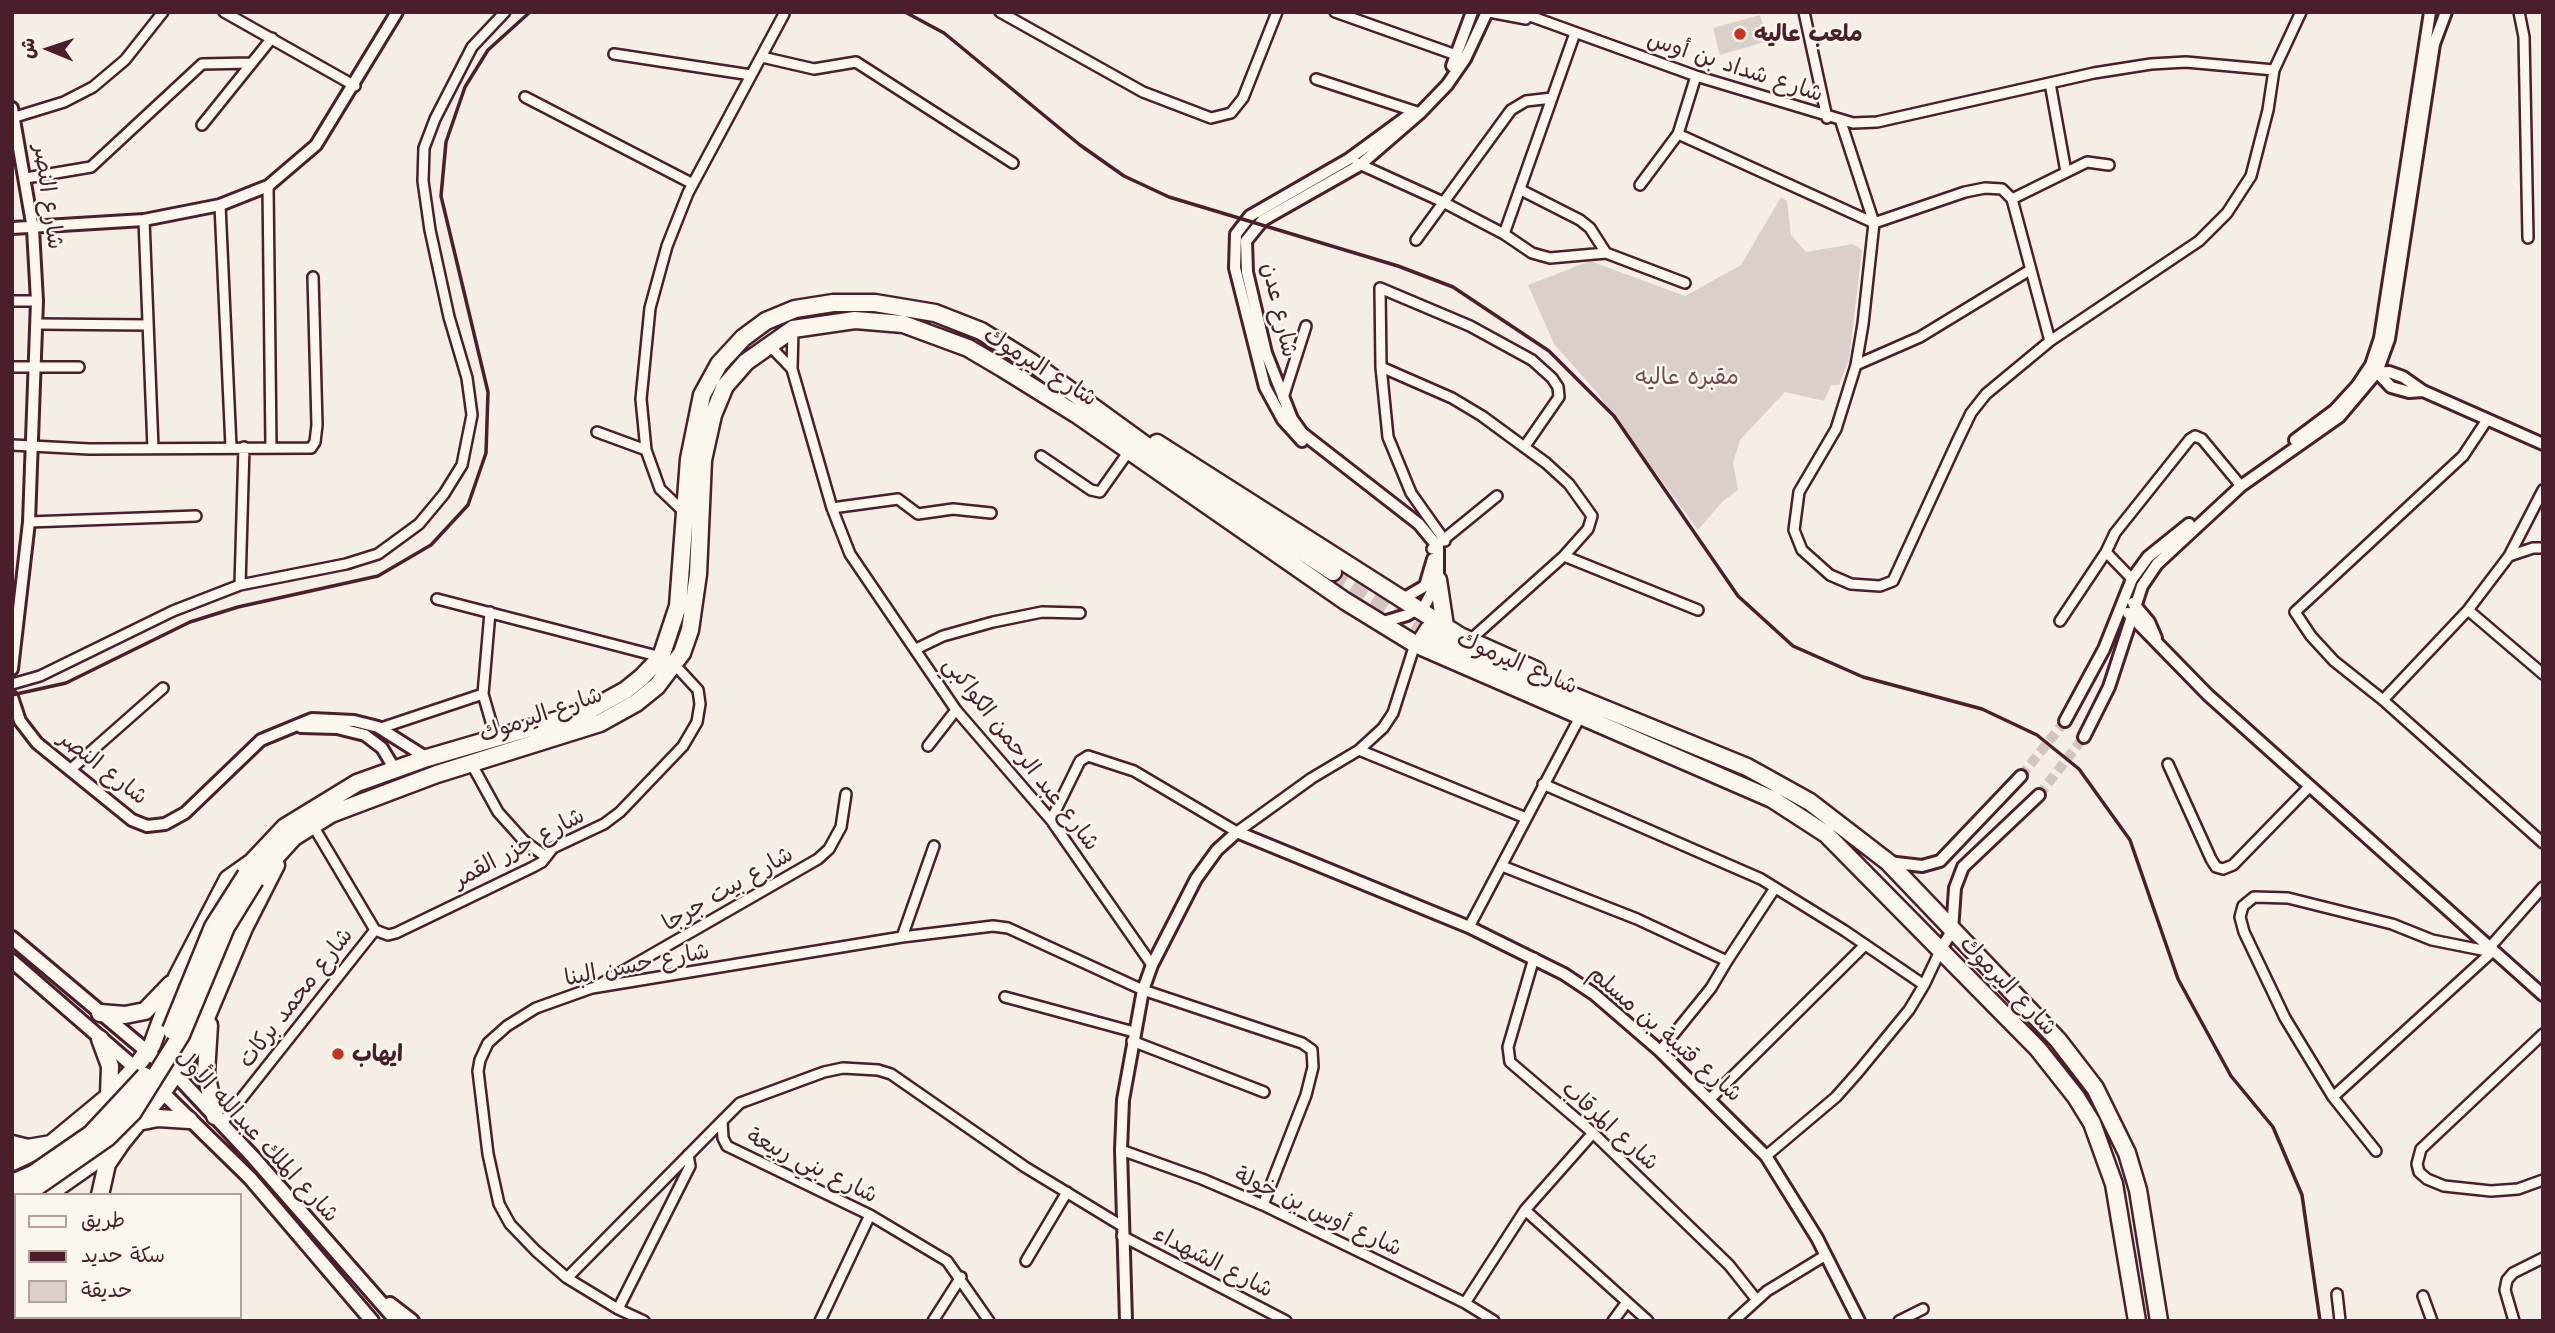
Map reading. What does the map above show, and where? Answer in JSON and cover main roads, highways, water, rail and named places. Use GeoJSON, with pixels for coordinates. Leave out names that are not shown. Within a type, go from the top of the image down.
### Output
{"type":"FeatureCollection","features":[{"type":"Feature","properties":{"kind":"highway","name":"شارع اليرموك"},"geometry":{"type":"LineString","coordinates":[[251,872],[312,824],[354,804],[471,763],[600,723],[646,695],[667,660],[678,606],[688,458],[697,411],[719,365],[743,338],[765,321],[812,304],[875,303],[950,318],[991,337],[1108,417],[1199,484],[1333,572]]}},
{"type":"Feature","properties":{"kind":"highway","name":"شارع اليرموك"},"geometry":{"type":"LineString","coordinates":[[22,1193],[40,1185],[107,1138],[133,1112],[181,1035],[251,872],[285,827],[307,811],[357,783],[394,768],[496,739],[607,702],[667,660],[686,643],[695,609],[701,479],[708,429],[725,386],[746,362],[793,329],[855,320],[889,321],[922,329],[985,358],[1129,451],[1345,601],[1415,644],[1772,799],[1801,817],[1842,849],[2056,1069],[2092,1123],[2114,1184],[2137,1321]]}},
{"type":"Feature","properties":{"kind":"highway"},"geometry":{"type":"LineString","coordinates":[[1108,417],[1172,452],[1419,610],[1437,627],[1714,744],[1731,760]]}},
{"type":"Feature","properties":{"kind":"highway"},"geometry":{"type":"LineString","coordinates":[[1345,601],[1359,590],[1364,577]]}},
{"type":"Feature","properties":{"kind":"highway"},"geometry":{"type":"LineString","coordinates":[[1437,627],[1438,580]]}},
{"type":"Feature","properties":{"kind":"highway","name":"شارع اليرموك"},"geometry":{"type":"LineString","coordinates":[[1437,627],[1463,651],[1731,760],[1810,802],[1888,862],[2080,1065],[2113,1119],[2138,1190],[2159,1321]]}},
{"type":"Feature","properties":{"kind":"highway"},"geometry":{"type":"LineString","coordinates":[[100,1193],[107,1164],[187,1060],[211,1011],[244,928],[284,847]]}},
{"type":"Feature","properties":{"kind":"highway"},"geometry":{"type":"LineString","coordinates":[[12,1162],[61,1138],[135,1068],[157,1035],[177,977],[228,879],[251,872]]}},
{"type":"Feature","properties":{"kind":"highway"},"geometry":{"type":"LineString","coordinates":[[100,1013],[125,1015],[145,1011],[177,977]]}},
{"type":"Feature","properties":{"kind":"highway"},"geometry":{"type":"LineString","coordinates":[[211,1011],[206,1060],[218,1120]]}},
{"type":"Feature","properties":{"kind":"highway"},"geometry":{"type":"LineString","coordinates":[[157,1035],[158,1050],[165,1059],[187,1060]]}},
{"type":"Feature","properties":{"kind":"highway"},"geometry":{"type":"LineString","coordinates":[[100,1039],[110,1066],[108,1096]]}},
{"type":"Feature","properties":{"kind":"highway"},"geometry":{"type":"LineString","coordinates":[[138,1122],[158,1118],[189,1120]]}},
{"type":"Feature","properties":{"kind":"highway"},"geometry":{"type":"LineString","coordinates":[[40,1185],[122,1142]]}},
{"type":"Feature","properties":{"kind":"highway"},"geometry":{"type":"LineString","coordinates":[[12,1144],[42,1147]]}},
{"type":"Feature","properties":{"kind":"highway","name":"شارع اليرموك"},"geometry":{"type":"LineString","coordinates":[[12,1183],[40,1185]]}},
{"type":"Feature","properties":{"kind":"main road","name":"شارع الملك عبدالله الأول"},"geometry":{"type":"LineString","coordinates":[[12,938],[175,1076],[376,1293],[397,1321]]}},
{"type":"Feature","properties":{"kind":"main road","name":"شارع الملك عبدالله الأول"},"geometry":{"type":"LineString","coordinates":[[12,961],[163,1093],[250,1178],[372,1321]]}},
{"type":"Feature","properties":{"kind":"main road"},"geometry":{"type":"LineString","coordinates":[[376,1293],[412,1321]]}},
{"type":"Feature","properties":{"kind":"tunnel"},"geometry":{"type":"LineString","coordinates":[[1333,572],[1430,634]]}},
{"type":"Feature","properties":{"kind":"tunnel"},"geometry":{"type":"LineString","coordinates":[[2021,776],[2065,721]]}},
{"type":"Feature","properties":{"kind":"tunnel"},"geometry":{"type":"LineString","coordinates":[[2039,795],[2084,737]]}},
{"type":"Feature","properties":{"kind":"railway"},"geometry":{"type":"LineString","coordinates":[[12,695],[66,683],[190,622],[238,607],[378,576],[431,545],[468,505],[486,453],[488,392],[441,196],[446,142],[465,87],[488,50],[530,12]]}},
{"type":"Feature","properties":{"kind":"railway"},"geometry":{"type":"LineString","coordinates":[[905,12],[944,33],[1080,145],[1124,176],[1169,197],[1398,266],[1453,287],[1549,351],[1614,416],[1738,596],[1793,646],[1863,677],[1982,709],[2037,735],[2079,769],[2130,840],[2178,979],[2231,1076],[2273,1127],[2302,1195],[2320,1321]]}},
{"type":"Feature","properties":{"kind":"place","name":"ملعب عاليه"},"geometry":{"type":"Point","coordinates":[1740,34]}},
{"type":"Feature","properties":{"kind":"place","name":"ايهاب"},"geometry":{"type":"Point","coordinates":[338,1054]}},
{"type":"Feature","properties":{"kind":"park label","name":"مقبره عاليه"},"geometry":{"type":"Point","coordinates":[1687,377]}}]}
